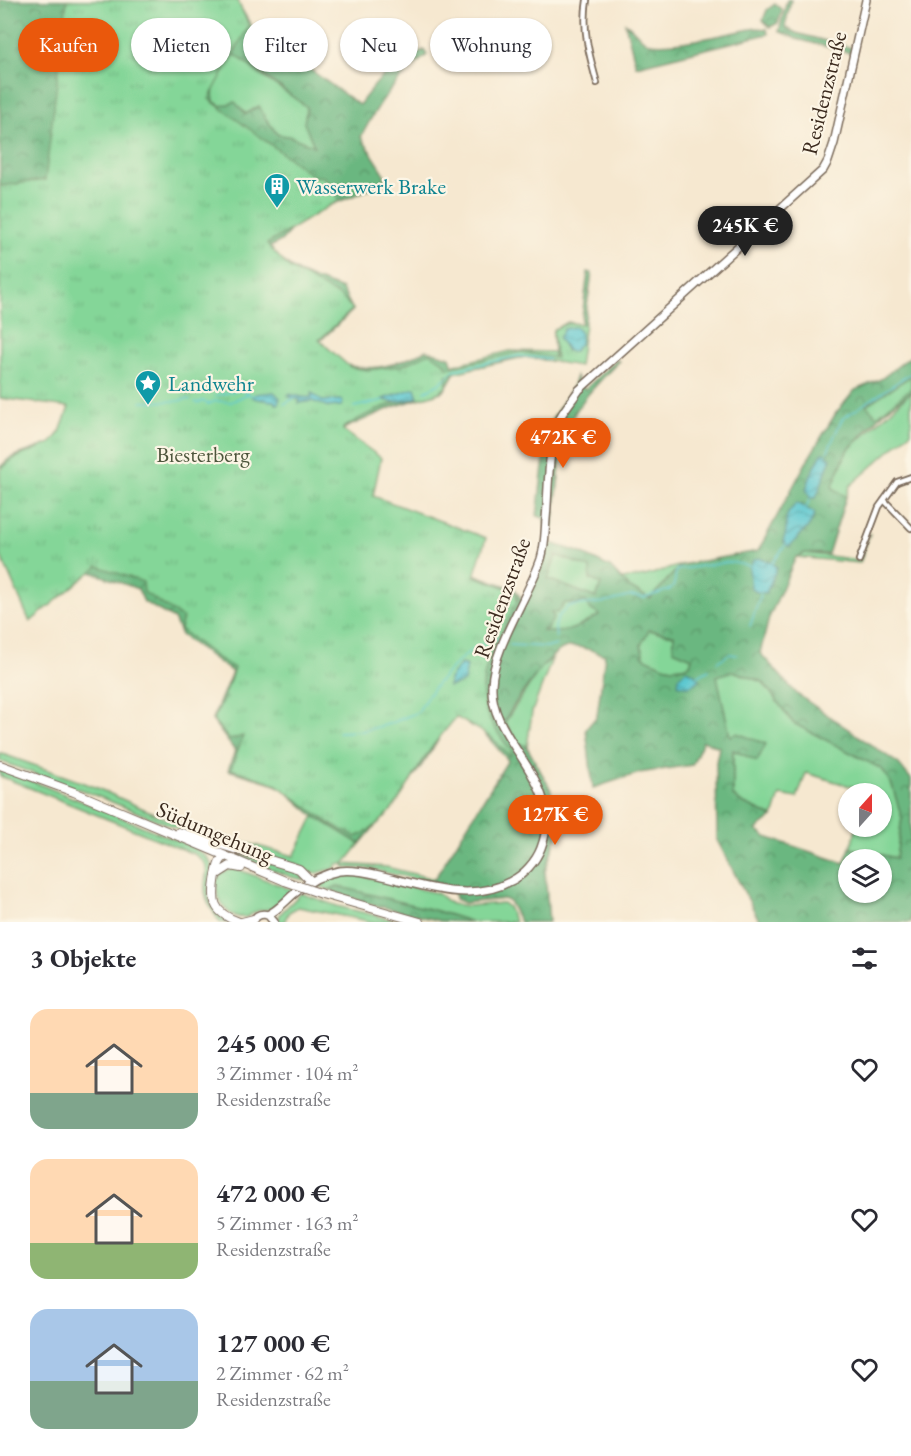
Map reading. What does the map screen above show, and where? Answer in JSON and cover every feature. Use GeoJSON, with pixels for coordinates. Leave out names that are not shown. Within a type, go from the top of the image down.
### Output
{"type":"FeatureCollection","features":[{"type":"Feature","properties":{"kind":"main road","name":"Residenzstraße"},"geometry":{"type":"LineString","coordinates":[[253,920],[259,915],[267,915],[311,881],[333,873],[356,871],[444,890],[476,893],[513,880],[538,856],[547,824],[544,800],[501,721],[495,708],[492,689],[497,659],[542,556],[552,451],[557,428],[566,407],[579,390],[823,170],[834,143],[866,0]]}},
{"type":"Feature","properties":{"kind":"main road","name":"Südumgehung"},"geometry":{"type":"LineString","coordinates":[[0,765],[146,822],[263,873],[322,894],[420,922]]}},
{"type":"Feature","properties":{"kind":"main road"},"geometry":{"type":"LineString","coordinates":[[146,822],[299,869],[311,881]]}},
{"type":"Feature","properties":{"kind":"main road"},"geometry":{"type":"LineString","coordinates":[[198,845],[208,852],[216,872]]}},
{"type":"Feature","properties":{"kind":"main road"},"geometry":{"type":"LineString","coordinates":[[224,857],[216,872],[213,890],[218,909],[228,918],[240,922],[253,920]]}},
{"type":"Feature","properties":{"kind":"main road"},"geometry":{"type":"LineString","coordinates":[[216,872],[230,866],[263,873]]}},
{"type":"Feature","properties":{"kind":"main road","name":"Residenzstraße"},"geometry":{"type":"LineString","coordinates":[[274,922],[283,904]]}},
{"type":"Feature","properties":{"kind":"main road"},"geometry":{"type":"LineString","coordinates":[[267,915],[274,922]]}},
{"type":"Feature","properties":{"kind":"street"},"geometry":{"type":"LineString","coordinates":[[588,0],[584,19],[588,51],[597,83]]}},
{"type":"Feature","properties":{"kind":"street"},"geometry":{"type":"LineString","coordinates":[[859,560],[874,516],[884,500],[897,482],[911,477]]}},
{"type":"Feature","properties":{"kind":"street"},"geometry":{"type":"LineString","coordinates":[[884,500],[911,528]]}},
{"type":"Feature","properties":{"kind":"green space"},"geometry":{"type":"Polygon","coordinates":[[[0,0],[72,0],[70,18],[18,18],[18,72],[62,72],[48,181],[0,190],[0,0]]]}},
{"type":"Feature","properties":{"kind":"green space","name":"Biesterberg"},"geometry":{"type":"Polygon","coordinates":[[[67,0],[237,0],[246,18],[243,18],[243,36],[231,58],[231,18],[131,18],[131,72],[224,72],[209,99],[313,176],[324,177],[339,200],[267,244],[289,268],[341,297],[353,309],[319,340],[350,367],[367,370],[401,366],[430,353],[446,364],[447,368],[521,352],[556,358],[554,329],[568,323],[585,324],[579,366],[527,357],[446,375],[447,386],[441,391],[422,398],[387,405],[343,428],[381,458],[373,496],[486,538],[474,576],[512,590],[516,594],[517,601],[490,656],[483,684],[483,699],[487,714],[512,753],[510,756],[491,737],[456,717],[430,750],[391,810],[370,830],[356,837],[331,824],[274,783],[231,769],[243,736],[230,740],[213,720],[224,698],[234,668],[180,629],[183,618],[144,592],[143,582],[98,566],[30,622],[0,554],[0,470],[15,458],[51,443],[60,432],[69,407],[0,398],[0,186],[45,180],[58,72],[119,72],[119,18],[65,18],[67,0]]]}},
{"type":"Feature","properties":{"kind":"green space","name":"Biesterberg"},"geometry":{"type":"Polygon","coordinates":[[[236,0],[247,18],[243,18],[243,61],[234,54],[231,58],[230,18],[236,0]]]}},
{"type":"Feature","properties":{"kind":"green space"},"geometry":{"type":"Polygon","coordinates":[[[787,0],[791,0],[785,27],[796,33],[852,48],[851,53],[797,39],[779,31],[787,0]]]}},
{"type":"Feature","properties":{"kind":"green space"},"geometry":{"type":"Polygon","coordinates":[[[775,4],[782,10],[778,23],[770,27],[763,20],[767,10],[775,4]]]}},
{"type":"Feature","properties":{"kind":"green space"},"geometry":{"type":"Polygon","coordinates":[[[625,23],[644,40],[661,44],[756,28],[767,29],[768,34],[636,66],[625,23]]]}},
{"type":"Feature","properties":{"kind":"green space","name":"Biesterberg"},"geometry":{"type":"Polygon","coordinates":[[[424,50],[427,55],[418,63],[418,53],[424,50]]]}},
{"type":"Feature","properties":{"kind":"green space"},"geometry":{"type":"Polygon","coordinates":[[[235,54],[243,61],[243,72],[257,72],[307,107],[314,147],[289,136],[278,135],[259,106],[246,114],[214,102],[215,82],[221,72],[231,72],[231,59],[235,54]]]}},
{"type":"Feature","properties":{"kind":"green space","name":"Biesterberg"},"geometry":{"type":"Polygon","coordinates":[[[213,72],[220,72],[215,82],[214,102],[221,106],[235,102],[246,114],[259,106],[278,135],[289,136],[314,146],[304,123],[307,107],[259,72],[314,72],[359,105],[388,72],[407,72],[389,92],[361,137],[383,171],[386,182],[319,210],[298,222],[281,241],[270,247],[277,256],[294,269],[342,289],[353,310],[320,341],[339,362],[361,368],[372,368],[406,360],[426,350],[450,357],[455,372],[444,391],[393,407],[345,428],[336,446],[334,516],[457,568],[515,589],[522,600],[539,572],[548,543],[544,518],[537,516],[548,425],[572,388],[576,376],[579,384],[585,389],[616,360],[619,361],[583,401],[568,428],[561,460],[554,524],[548,542],[579,552],[610,567],[630,588],[650,599],[681,565],[758,551],[836,413],[855,390],[881,379],[911,356],[911,392],[886,410],[847,451],[832,487],[846,497],[828,554],[805,553],[796,557],[769,618],[760,653],[797,694],[899,764],[911,779],[911,922],[760,922],[717,840],[716,762],[719,747],[703,741],[692,765],[639,773],[593,788],[586,729],[597,716],[605,655],[585,648],[569,647],[557,652],[531,681],[505,722],[517,742],[527,747],[551,790],[557,835],[545,871],[549,922],[520,922],[509,901],[504,899],[464,903],[455,899],[454,889],[432,883],[508,760],[457,703],[426,759],[360,844],[314,816],[283,789],[269,782],[228,770],[235,751],[212,720],[232,672],[181,635],[174,619],[144,602],[138,589],[77,567],[55,480],[0,467],[10,458],[51,443],[60,432],[70,407],[125,345],[213,72]],[[556,555],[548,579],[596,598],[601,584],[590,579],[590,568],[556,555]],[[585,601],[578,604],[565,603],[557,613],[551,612],[554,617],[548,628],[543,631],[559,632],[572,629],[598,616],[599,614],[591,610],[585,601]],[[649,630],[641,645],[644,657],[672,668],[690,665],[692,658],[673,650],[674,635],[649,630]],[[733,671],[717,676],[730,736],[737,733],[766,744],[757,761],[733,750],[733,796],[742,803],[773,817],[756,830],[766,837],[838,861],[838,903],[892,903],[892,857],[896,858],[902,818],[892,783],[882,769],[793,723],[763,682],[733,671]]]}},
{"type":"Feature","properties":{"kind":"green space"},"geometry":{"type":"Polygon","coordinates":[[[588,272],[592,273],[579,361],[554,357],[553,330],[568,322],[581,325],[588,272]]]}},
{"type":"Feature","properties":{"kind":"green space"},"geometry":{"type":"Polygon","coordinates":[[[510,351],[554,352],[579,361],[578,365],[524,357],[455,372],[453,365],[510,351]]]}},
{"type":"Feature","properties":{"kind":"green space"},"geometry":{"type":"Polygon","coordinates":[[[911,376],[911,388],[877,416],[866,405],[911,376]]]}},
{"type":"Feature","properties":{"kind":"green space"},"geometry":{"type":"Polygon","coordinates":[[[911,392],[911,432],[850,486],[846,497],[832,487],[847,451],[911,392]]]}},
{"type":"Feature","properties":{"kind":"green space"},"geometry":{"type":"Polygon","coordinates":[[[870,533],[860,563],[796,557],[805,553],[859,560],[870,533]]]}},
{"type":"Feature","properties":{"kind":"green space"},"geometry":{"type":"Polygon","coordinates":[[[556,555],[591,568],[601,584],[596,598],[548,580],[556,555]]]}},
{"type":"Feature","properties":{"kind":"green space"},"geometry":{"type":"Polygon","coordinates":[[[681,565],[650,599],[630,588],[621,579],[645,576],[681,565]]]}},
{"type":"Feature","properties":{"kind":"green space"},"geometry":{"type":"Polygon","coordinates":[[[585,601],[599,613],[598,616],[571,630],[542,631],[556,607],[564,603],[585,601]]]}},
{"type":"Feature","properties":{"kind":"green space"},"geometry":{"type":"Polygon","coordinates":[[[648,630],[674,635],[692,658],[690,665],[672,668],[644,657],[640,645],[648,630]]]}},
{"type":"Feature","properties":{"kind":"green space"},"geometry":{"type":"Polygon","coordinates":[[[552,659],[532,712],[527,747],[517,742],[505,722],[541,667],[552,659]]]}},
{"type":"Feature","properties":{"kind":"green space"},"geometry":{"type":"Polygon","coordinates":[[[733,671],[763,682],[793,723],[882,769],[891,783],[840,783],[806,773],[797,798],[780,795],[773,817],[742,803],[733,795],[733,749],[757,761],[730,736],[716,675],[733,671]]]}},
{"type":"Feature","properties":{"kind":"green space"},"geometry":{"type":"Polygon","coordinates":[[[0,753],[95,787],[189,827],[294,856],[314,816],[360,844],[344,864],[386,867],[434,879],[432,883],[370,869],[346,868],[343,864],[337,864],[333,869],[312,873],[298,865],[184,831],[82,790],[0,761],[0,753]]]}},
{"type":"Feature","properties":{"kind":"green space"},"geometry":{"type":"Polygon","coordinates":[[[0,768],[194,848],[209,860],[212,867],[209,884],[211,903],[217,912],[229,922],[220,922],[211,908],[205,892],[206,867],[194,854],[0,776],[0,768]]]}},
{"type":"Feature","properties":{"kind":"green space"},"geometry":{"type":"Polygon","coordinates":[[[892,785],[902,818],[896,858],[892,857],[892,849],[850,848],[854,837],[892,837],[892,785]]]}},
{"type":"Feature","properties":{"kind":"green space"},"geometry":{"type":"Polygon","coordinates":[[[195,839],[292,870],[299,873],[305,880],[291,877],[195,839]]]}},
{"type":"Feature","properties":{"kind":"green space"},"geometry":{"type":"Polygon","coordinates":[[[237,869],[293,890],[271,909],[258,911],[250,916],[235,916],[225,909],[217,890],[218,878],[222,873],[237,869]]]}},
{"type":"Feature","properties":{"kind":"green space"},"geometry":{"type":"Polygon","coordinates":[[[345,874],[359,875],[437,893],[451,904],[468,906],[503,903],[508,907],[515,922],[472,922],[437,911],[337,887],[329,890],[314,884],[345,874]]]}},
{"type":"Feature","properties":{"kind":"green space"},"geometry":{"type":"Polygon","coordinates":[[[337,886],[472,922],[440,921],[370,904],[329,890],[337,886]]]}},
{"type":"Feature","properties":{"kind":"green space"},"geometry":{"type":"Polygon","coordinates":[[[301,893],[337,906],[402,922],[373,922],[298,907],[289,912],[284,922],[278,922],[280,914],[301,893]]]}},
{"type":"Feature","properties":{"kind":"water"},"geometry":{"type":"Polygon","coordinates":[[[574,327],[581,334],[580,344],[574,351],[567,351],[559,338],[564,329],[574,327]]]}},
{"type":"Feature","properties":{"kind":"water"},"geometry":{"type":"Polygon","coordinates":[[[415,388],[418,397],[395,402],[383,399],[415,388]]]}},
{"type":"Feature","properties":{"kind":"water"},"geometry":{"type":"Polygon","coordinates":[[[274,392],[280,398],[278,404],[274,401],[252,397],[256,394],[274,392]]]}},
{"type":"Feature","properties":{"kind":"water"},"geometry":{"type":"Polygon","coordinates":[[[312,393],[322,401],[342,400],[343,403],[341,406],[329,407],[312,401],[299,403],[300,400],[288,396],[289,394],[311,397],[312,393]]]}},
{"type":"Feature","properties":{"kind":"water"},"geometry":{"type":"Polygon","coordinates":[[[823,452],[831,458],[816,498],[810,498],[806,489],[823,452]]]}},
{"type":"Feature","properties":{"kind":"water"},"geometry":{"type":"Polygon","coordinates":[[[797,503],[815,513],[810,525],[789,547],[783,541],[786,518],[797,503]]]}},
{"type":"Feature","properties":{"kind":"water"},"geometry":{"type":"Polygon","coordinates":[[[759,558],[772,563],[777,568],[766,593],[756,592],[751,588],[749,569],[753,560],[759,558]]]}},
{"type":"Feature","properties":{"kind":"water"},"geometry":{"type":"Polygon","coordinates":[[[461,664],[467,666],[464,682],[449,687],[449,679],[461,664]]]}},
{"type":"Feature","properties":{"kind":"water"},"geometry":{"type":"Polygon","coordinates":[[[686,670],[694,673],[699,680],[689,686],[678,684],[679,677],[686,670]]]}},
{"type":"Feature","properties":{"kind":"waterway"},"geometry":{"type":"LineString","coordinates":[[425,391],[439,384],[454,370],[518,356],[549,359]]}},
{"type":"Feature","properties":{"kind":"waterway"},"geometry":{"type":"LineString","coordinates":[[826,455],[842,419],[911,373]]}},
{"type":"Feature","properties":{"kind":"waterway"},"geometry":{"type":"LineString","coordinates":[[215,396],[239,390],[248,393]]}},
{"type":"Feature","properties":{"kind":"waterway"},"geometry":{"type":"LineString","coordinates":[[195,402],[203,401],[208,404],[216,401],[231,402],[247,394],[255,396]]}},
{"type":"Feature","properties":{"kind":"waterway"},"geometry":{"type":"LineString","coordinates":[[284,404],[296,397]]}},
{"type":"Feature","properties":{"kind":"waterway"},"geometry":{"type":"LineString","coordinates":[[141,402],[190,400]]}},
{"type":"Feature","properties":{"kind":"waterway"},"geometry":{"type":"LineString","coordinates":[[354,407],[384,400]]}},
{"type":"Feature","properties":{"kind":"waterway"},"geometry":{"type":"LineString","coordinates":[[806,508],[810,499]]}},
{"type":"Feature","properties":{"kind":"waterway"},"geometry":{"type":"LineString","coordinates":[[772,564],[786,544]]}},
{"type":"Feature","properties":{"kind":"waterway"},"geometry":{"type":"LineString","coordinates":[[556,638],[555,627],[558,617],[569,606],[608,602],[631,596],[644,598],[669,590],[673,587],[676,570],[729,562],[751,566]]}},
{"type":"Feature","properties":{"kind":"waterway"},"geometry":{"type":"LineString","coordinates":[[750,626],[761,594]]}},
{"type":"Feature","properties":{"kind":"waterway"},"geometry":{"type":"LineString","coordinates":[[338,732],[362,731],[389,724],[418,712],[434,687],[473,649],[495,638],[499,640]]}},
{"type":"Feature","properties":{"kind":"waterway"},"geometry":{"type":"LineString","coordinates":[[510,645],[550,647],[556,645]]}},
{"type":"Feature","properties":{"kind":"waterway"},"geometry":{"type":"LineString","coordinates":[[717,662],[729,654],[737,655]]}},
{"type":"Feature","properties":{"kind":"waterway"},"geometry":{"type":"LineString","coordinates":[[697,677],[709,670]]}},
{"type":"Feature","properties":{"kind":"place","name":"Wasserwerk Brake"},"geometry":{"type":"Point","coordinates":[277,209]}},
{"type":"Feature","properties":{"kind":"place","name":"Landwehr"},"geometry":{"type":"Point","coordinates":[148,406]}}]}
